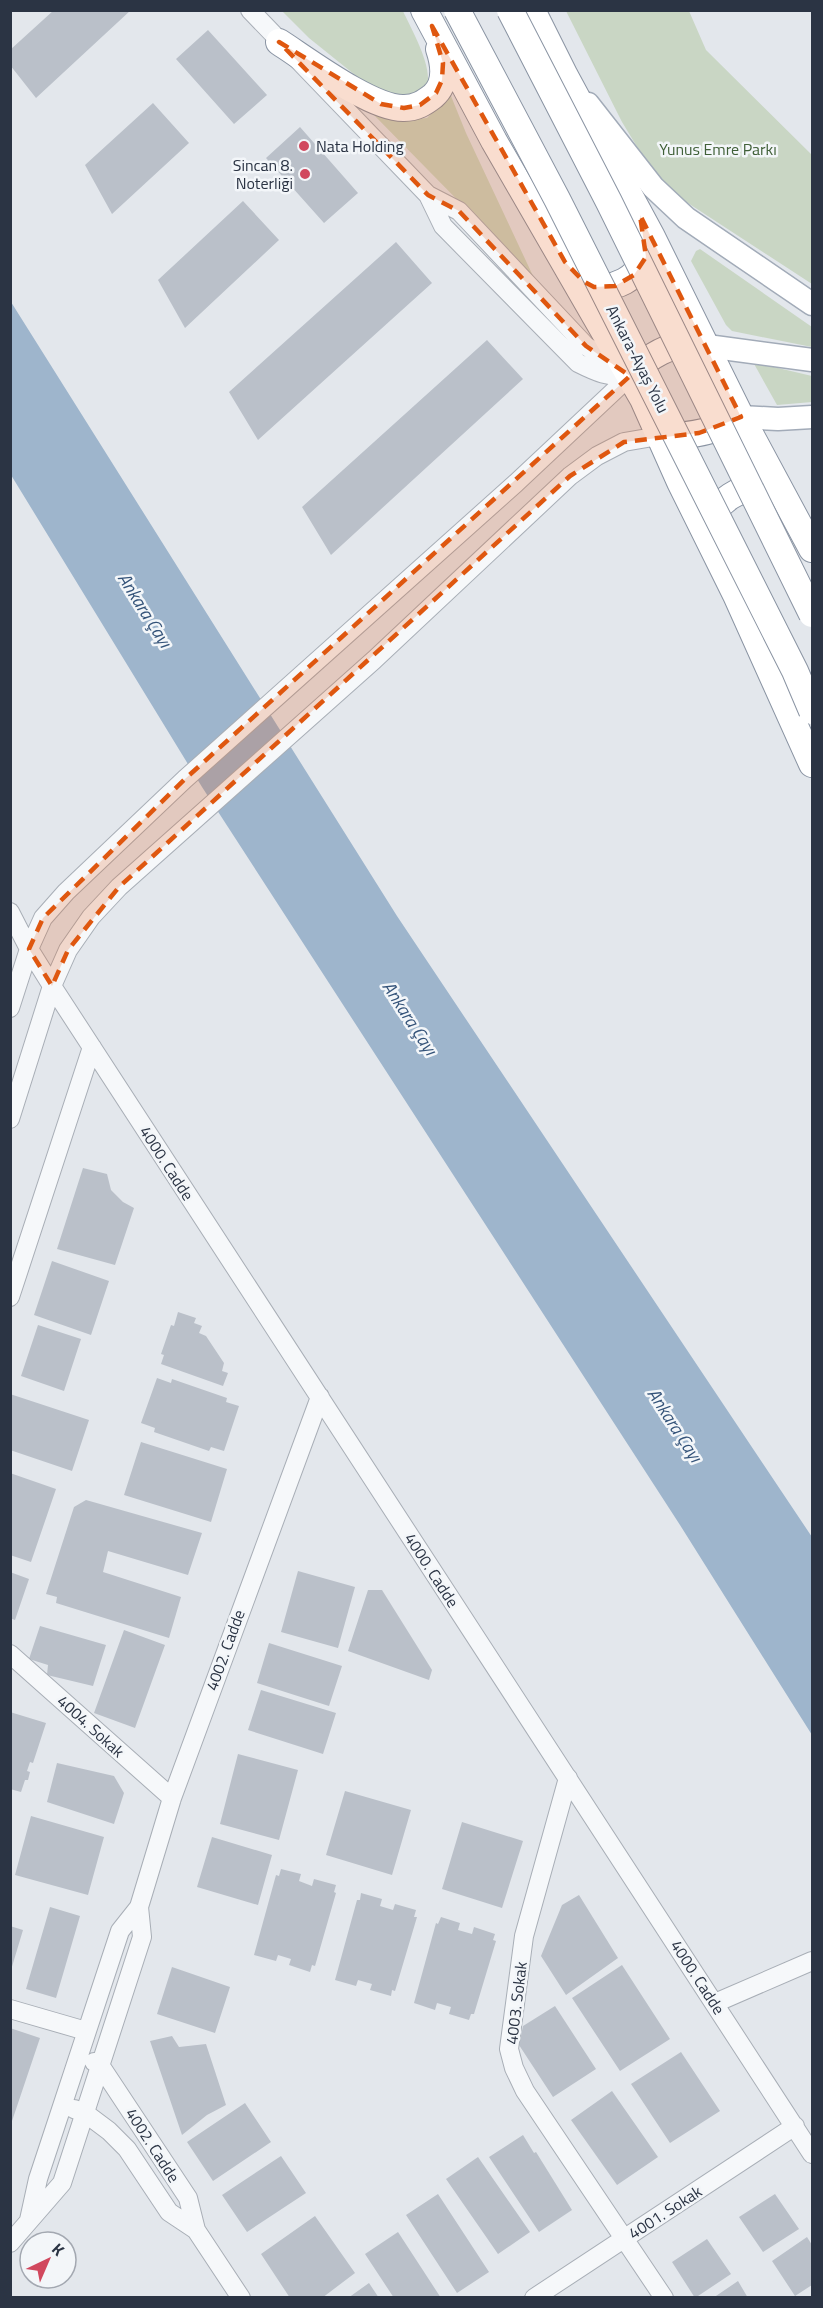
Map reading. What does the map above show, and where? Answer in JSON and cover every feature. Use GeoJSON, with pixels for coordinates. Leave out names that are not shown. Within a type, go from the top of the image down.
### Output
{"type":"FeatureCollection","features":[{"type":"Feature","properties":{"kind":"highway","name":"Ankara-Ayaş Yolu"},"geometry":{"type":"LineString","coordinates":[[457,10],[562,209],[813,711]]}},
{"type":"Feature","properties":{"kind":"highway"},"geometry":{"type":"LineString","coordinates":[[510,10],[609,202],[813,614]]}},
{"type":"Feature","properties":{"kind":"highway"},"geometry":{"type":"LineString","coordinates":[[532,10],[707,346],[741,417],[813,549]]}},
{"type":"Feature","properties":{"kind":"highway"},"geometry":{"type":"LineString","coordinates":[[279,42],[381,104],[404,108],[420,105],[436,93],[442,80],[444,63],[428,18]]}},
{"type":"Feature","properties":{"kind":"highway"},"geometry":{"type":"LineString","coordinates":[[428,18],[494,141],[630,376],[736,594],[813,764]]}},
{"type":"Feature","properties":{"kind":"highway"},"geometry":{"type":"LineString","coordinates":[[565,262],[583,281],[594,287],[615,286],[626,282],[634,275],[646,257],[645,234],[639,215]]}},
{"type":"Feature","properties":{"kind":"highway"},"geometry":{"type":"LineString","coordinates":[[630,376],[648,359],[665,349],[690,344],[707,346]]}},
{"type":"Feature","properties":{"kind":"highway"},"geometry":{"type":"LineString","coordinates":[[659,436],[683,436],[707,432],[741,417]]}},
{"type":"Feature","properties":{"kind":"highway"},"geometry":{"type":"LineString","coordinates":[[709,540],[710,524],[716,510],[726,498],[739,490],[762,487],[784,494]]}},
{"type":"Feature","properties":{"kind":"main road"},"geometry":{"type":"LineString","coordinates":[[565,76],[653,187],[686,218],[813,304]]}},
{"type":"Feature","properties":{"kind":"main road"},"geometry":{"type":"LineString","coordinates":[[707,346],[813,360]]}},
{"type":"Feature","properties":{"kind":"main road"},"geometry":{"type":"LineString","coordinates":[[741,417],[778,419],[813,417]]}},
{"type":"Feature","properties":{"kind":"street"},"geometry":{"type":"LineString","coordinates":[[250,10],[428,195],[443,226],[578,363],[613,377],[630,376]]}},
{"type":"Feature","properties":{"kind":"street"},"geometry":{"type":"LineString","coordinates":[[10,1008],[29,949],[43,918],[66,892],[185,779],[516,483],[630,376]]}},
{"type":"Feature","properties":{"kind":"street"},"geometry":{"type":"LineString","coordinates":[[10,1119],[52,986],[68,950],[91,917],[119,887],[293,733],[570,476],[597,456],[624,442],[659,436]]}},
{"type":"Feature","properties":{"kind":"street","name":"4000. Cadde"},"geometry":{"type":"LineString","coordinates":[[10,912],[52,986],[813,2154]]}},
{"type":"Feature","properties":{"kind":"street"},"geometry":{"type":"LineString","coordinates":[[10,1297],[92,1047]]}},
{"type":"Feature","properties":{"kind":"street","name":"4002. Cadde"},"geometry":{"type":"LineString","coordinates":[[196,2230],[170,2212],[127,2150],[109,2131],[85,2113],[62,2105],[120,1931],[139,1907],[172,1798],[320,1397]]}},
{"type":"Feature","properties":{"kind":"street","name":"4004. Sokak"},"geometry":{"type":"LineString","coordinates":[[10,1654],[172,1798]]}},
{"type":"Feature","properties":{"kind":"street","name":"4003. Sokak"},"geometry":{"type":"LineString","coordinates":[[568,1778],[524,1936],[509,2049],[514,2068],[525,2091],[664,2298]]}},
{"type":"Feature","properties":{"kind":"street","name":"4002. Cadde"},"geometry":{"type":"LineString","coordinates":[[85,2113],[142,1937],[139,1907]]}},
{"type":"Feature","properties":{"kind":"street"},"geometry":{"type":"LineString","coordinates":[[715,2003],[813,1961]]}},
{"type":"Feature","properties":{"kind":"street"},"geometry":{"type":"LineString","coordinates":[[10,2009],[86,2031]]}},
{"type":"Feature","properties":{"kind":"street"},"geometry":{"type":"LineString","coordinates":[[78,2056],[100,2065]]}},
{"type":"Feature","properties":{"kind":"street","name":"4002. Cadde"},"geometry":{"type":"LineString","coordinates":[[100,2065],[188,2199],[196,2230],[240,2298]]}},
{"type":"Feature","properties":{"kind":"street"},"geometry":{"type":"LineString","coordinates":[[29,2220],[38,2179],[62,2105]]}},
{"type":"Feature","properties":{"kind":"street"},"geometry":{"type":"LineString","coordinates":[[10,2243],[62,2183],[85,2113]]}},
{"type":"Feature","properties":{"kind":"street","name":"4001. Sokak"},"geometry":{"type":"LineString","coordinates":[[534,2298],[795,2126]]}},
{"type":"Feature","properties":{"kind":"highlighted area"},"geometry":{"type":"Polygon","coordinates":[[[432,26],[565,262],[583,281],[594,287],[615,286],[634,275],[646,257],[640,215],[741,417],[699,433],[624,442],[570,476],[119,887],[68,950],[52,986],[29,949],[43,918],[185,779],[630,376],[586,346],[459,211],[428,195],[279,42],[381,104],[404,108],[420,105],[436,93],[442,80],[443,63],[432,26]]]}},
{"type":"Feature","properties":{"kind":"green space"},"geometry":{"type":"Polygon","coordinates":[[[282,11],[403,11],[416,37],[427,68],[428,78],[424,91],[419,96],[385,94],[355,75],[309,38],[282,11]]]}},
{"type":"Feature","properties":{"kind":"green space","name":"Yunus Emre Parkı"},"geometry":{"type":"Polygon","coordinates":[[[566,11],[689,11],[706,50],[812,155],[812,284],[671,192],[642,155],[622,122],[566,11]]]}},
{"type":"Feature","properties":{"kind":"green space"},"geometry":{"type":"Polygon","coordinates":[[[449,91],[466,133],[534,278],[371,112],[407,120],[427,118],[443,102],[449,91]]]}},
{"type":"Feature","properties":{"kind":"green space"},"geometry":{"type":"Polygon","coordinates":[[[700,249],[812,327],[812,347],[732,331],[726,325],[691,261],[696,251],[700,249]]]}},
{"type":"Feature","properties":{"kind":"green space"},"geometry":{"type":"Polygon","coordinates":[[[753,362],[812,376],[812,402],[777,405],[753,362]]]}},
{"type":"Feature","properties":{"kind":"water","name":"Ankara Çayı"},"geometry":{"type":"Polygon","coordinates":[[[11,302],[397,916],[812,1537],[812,1735],[680,1525],[202,787],[11,475],[11,302]]]}},
{"type":"Feature","properties":{"kind":"building"},"geometry":{"type":"Polygon","coordinates":[[[54,10],[131,10],[36,98],[10,65],[10,50],[54,10]]]}},
{"type":"Feature","properties":{"kind":"building"},"geometry":{"type":"Polygon","coordinates":[[[208,30],[267,95],[234,124],[176,59],[208,30]]]}},
{"type":"Feature","properties":{"kind":"building"},"geometry":{"type":"Polygon","coordinates":[[[153,103],[189,143],[112,214],[85,165],[153,103]]]}},
{"type":"Feature","properties":{"kind":"building"},"geometry":{"type":"Polygon","coordinates":[[[300,127],[358,193],[324,223],[266,158],[300,127]]]}},
{"type":"Feature","properties":{"kind":"building"},"geometry":{"type":"Polygon","coordinates":[[[243,201],[279,240],[185,328],[158,280],[243,201]]]}},
{"type":"Feature","properties":{"kind":"building"},"geometry":{"type":"Polygon","coordinates":[[[396,242],[432,283],[258,440],[229,392],[396,242]]]}},
{"type":"Feature","properties":{"kind":"building"},"geometry":{"type":"Polygon","coordinates":[[[487,340],[523,379],[331,555],[302,507],[487,340]]]}},
{"type":"Feature","properties":{"kind":"building"},"geometry":{"type":"Polygon","coordinates":[[[83,1168],[107,1174],[111,1190],[123,1202],[134,1208],[115,1265],[57,1249],[83,1168]]]}},
{"type":"Feature","properties":{"kind":"building"},"geometry":{"type":"Polygon","coordinates":[[[52,1261],[109,1281],[91,1335],[34,1315],[52,1261]]]}},
{"type":"Feature","properties":{"kind":"building"},"geometry":{"type":"Polygon","coordinates":[[[178,1312],[196,1318],[194,1323],[202,1326],[199,1333],[206,1336],[224,1363],[222,1371],[228,1373],[223,1386],[161,1364],[164,1355],[161,1354],[178,1312]]]}},
{"type":"Feature","properties":{"kind":"building"},"geometry":{"type":"Polygon","coordinates":[[[38,1325],[81,1339],[64,1391],[21,1376],[38,1325]]]}},
{"type":"Feature","properties":{"kind":"building"},"geometry":{"type":"Polygon","coordinates":[[[157,1378],[171,1383],[172,1379],[227,1398],[226,1402],[239,1406],[224,1451],[211,1447],[209,1451],[154,1432],[155,1428],[141,1423],[157,1378]]]}},
{"type":"Feature","properties":{"kind":"building"},"geometry":{"type":"Polygon","coordinates":[[[10,1394],[89,1420],[72,1471],[10,1450],[10,1394]]]}},
{"type":"Feature","properties":{"kind":"building"},"geometry":{"type":"Polygon","coordinates":[[[141,1442],[227,1469],[211,1522],[124,1495],[141,1442]]]}},
{"type":"Feature","properties":{"kind":"building"},"geometry":{"type":"Polygon","coordinates":[[[10,1473],[56,1489],[31,1562],[10,1555],[10,1473]]]}},
{"type":"Feature","properties":{"kind":"building"},"geometry":{"type":"Polygon","coordinates":[[[86,1500],[202,1533],[188,1575],[108,1551],[103,1572],[181,1597],[169,1638],[56,1603],[57,1597],[46,1594],[74,1507],[86,1500]]]}},
{"type":"Feature","properties":{"kind":"building"},"geometry":{"type":"Polygon","coordinates":[[[298,1571],[355,1587],[338,1648],[281,1632],[298,1571]]]}},
{"type":"Feature","properties":{"kind":"building"},"geometry":{"type":"Polygon","coordinates":[[[10,1572],[29,1579],[15,1620],[10,1618],[10,1572]]]}},
{"type":"Feature","properties":{"kind":"building"},"geometry":{"type":"Polygon","coordinates":[[[368,1590],[382,1590],[432,1670],[429,1680],[348,1651],[368,1590]]]}},
{"type":"Feature","properties":{"kind":"building"},"geometry":{"type":"Polygon","coordinates":[[[40,1626],[106,1645],[93,1686],[47,1675],[48,1665],[29,1659],[40,1626]]]}},
{"type":"Feature","properties":{"kind":"building"},"geometry":{"type":"Polygon","coordinates":[[[124,1630],[165,1645],[135,1728],[94,1713],[124,1630]]]}},
{"type":"Feature","properties":{"kind":"building"},"geometry":{"type":"Polygon","coordinates":[[[269,1643],[342,1666],[329,1706],[257,1683],[269,1643]]]}},
{"type":"Feature","properties":{"kind":"building"},"geometry":{"type":"Polygon","coordinates":[[[261,1690],[336,1713],[323,1754],[248,1730],[261,1690]]]}},
{"type":"Feature","properties":{"kind":"building"},"geometry":{"type":"Polygon","coordinates":[[[10,1712],[46,1723],[33,1763],[30,1762],[27,1771],[30,1772],[28,1780],[25,1780],[21,1792],[10,1789],[10,1712]]]}},
{"type":"Feature","properties":{"kind":"building"},"geometry":{"type":"Polygon","coordinates":[[[238,1754],[298,1770],[279,1840],[220,1824],[238,1754]]]}},
{"type":"Feature","properties":{"kind":"building"},"geometry":{"type":"Polygon","coordinates":[[[57,1763],[114,1776],[124,1793],[114,1824],[47,1802],[57,1763]]]}},
{"type":"Feature","properties":{"kind":"building"},"geometry":{"type":"Polygon","coordinates":[[[345,1791],[411,1810],[392,1875],[326,1855],[345,1791]]]}},
{"type":"Feature","properties":{"kind":"building"},"geometry":{"type":"Polygon","coordinates":[[[31,1816],[104,1837],[88,1895],[15,1875],[31,1816]]]}},
{"type":"Feature","properties":{"kind":"building"},"geometry":{"type":"Polygon","coordinates":[[[462,1822],[523,1841],[502,1908],[442,1889],[462,1822]]]}},
{"type":"Feature","properties":{"kind":"building"},"geometry":{"type":"Polygon","coordinates":[[[212,1837],[272,1855],[258,1905],[197,1887],[212,1837]]]}},
{"type":"Feature","properties":{"kind":"building"},"geometry":{"type":"Polygon","coordinates":[[[281,1869],[301,1874],[299,1881],[312,1886],[314,1879],[336,1885],[334,1892],[336,1893],[315,1966],[312,1965],[310,1972],[289,1965],[291,1959],[278,1955],[276,1961],[254,1955],[276,1875],[279,1876],[281,1869]]]}},
{"type":"Feature","properties":{"kind":"building"},"geometry":{"type":"Polygon","coordinates":[[[361,1893],[382,1899],[380,1906],[393,1910],[395,1904],[416,1910],[414,1917],[417,1917],[395,1991],[392,1990],[391,1996],[370,1990],[372,1984],[358,1980],[356,1986],[335,1980],[357,1900],[360,1900],[361,1893]]]}},
{"type":"Feature","properties":{"kind":"building"},"geometry":{"type":"Polygon","coordinates":[[[579,1895],[618,1958],[566,1995],[541,1956],[562,1905],[579,1895]]]}},
{"type":"Feature","properties":{"kind":"building"},"geometry":{"type":"Polygon","coordinates":[[[50,1907],[80,1916],[56,1998],[26,1989],[50,1907]]]}},
{"type":"Feature","properties":{"kind":"building"},"geometry":{"type":"Polygon","coordinates":[[[441,1917],[460,1923],[458,1930],[472,1934],[474,1927],[495,1934],[493,1940],[496,1941],[474,2014],[471,2014],[469,2020],[449,2014],[451,2007],[437,2003],[435,2010],[414,2003],[436,1923],[438,1924],[441,1917]]]}},
{"type":"Feature","properties":{"kind":"building"},"geometry":{"type":"Polygon","coordinates":[[[10,1926],[23,1930],[11,1970],[10,1970],[10,1926]]]}},
{"type":"Feature","properties":{"kind":"building"},"geometry":{"type":"Polygon","coordinates":[[[622,1965],[670,2039],[620,2071],[572,1998],[622,1965]]]}},
{"type":"Feature","properties":{"kind":"building"},"geometry":{"type":"Polygon","coordinates":[[[172,1967],[230,1987],[215,2033],[157,2014],[172,1967]]]}},
{"type":"Feature","properties":{"kind":"building"},"geometry":{"type":"Polygon","coordinates":[[[555,2006],[596,2069],[553,2097],[519,2045],[523,2026],[555,2006]]]}},
{"type":"Feature","properties":{"kind":"building"},"geometry":{"type":"Polygon","coordinates":[[[10,2028],[40,2038],[11,2124],[10,2124],[10,2028]]]}},
{"type":"Feature","properties":{"kind":"building"},"geometry":{"type":"Polygon","coordinates":[[[172,2036],[179,2047],[206,2044],[226,2105],[207,2115],[182,2135],[150,2041],[172,2036]]]}},
{"type":"Feature","properties":{"kind":"building"},"geometry":{"type":"Polygon","coordinates":[[[681,2052],[720,2111],[670,2143],[631,2084],[681,2052]]]}},
{"type":"Feature","properties":{"kind":"building"},"geometry":{"type":"Polygon","coordinates":[[[612,2091],[658,2157],[617,2185],[571,2120],[612,2091]]]}},
{"type":"Feature","properties":{"kind":"building"},"geometry":{"type":"Polygon","coordinates":[[[245,2103],[271,2142],[213,2181],[187,2142],[245,2103]]]}},
{"type":"Feature","properties":{"kind":"building"},"geometry":{"type":"Polygon","coordinates":[[[523,2135],[572,2210],[539,2232],[489,2157],[523,2135]]]}},
{"type":"Feature","properties":{"kind":"building"},"geometry":{"type":"Polygon","coordinates":[[[281,2156],[306,2193],[247,2232],[222,2195],[281,2156]]]}},
{"type":"Feature","properties":{"kind":"building"},"geometry":{"type":"Polygon","coordinates":[[[478,2157],[530,2232],[498,2254],[446,2179],[478,2157]]]}},
{"type":"Feature","properties":{"kind":"building"},"geometry":{"type":"Polygon","coordinates":[[[438,2194],[489,2272],[457,2293],[406,2215],[438,2194]]]}},
{"type":"Feature","properties":{"kind":"building"},"geometry":{"type":"Polygon","coordinates":[[[775,2194],[799,2229],[763,2252],[739,2217],[775,2194]]]}},
{"type":"Feature","properties":{"kind":"building"},"geometry":{"type":"Polygon","coordinates":[[[315,2216],[355,2273],[322,2298],[290,2298],[261,2254],[315,2216]]]}},
{"type":"Feature","properties":{"kind":"building"},"geometry":{"type":"Polygon","coordinates":[[[398,2232],[441,2298],[394,2298],[365,2254],[398,2232]]]}},
{"type":"Feature","properties":{"kind":"building"},"geometry":{"type":"Polygon","coordinates":[[[807,2237],[812,2245],[812,2285],[795,2296],[772,2261],[807,2237]]]}},
{"type":"Feature","properties":{"kind":"building"},"geometry":{"type":"Polygon","coordinates":[[[707,2239],[731,2274],[695,2298],[672,2262],[707,2239]]]}},
{"type":"Feature","properties":{"kind":"building"},"geometry":{"type":"Polygon","coordinates":[[[738,2281],[748,2298],[713,2298],[738,2281]]]}},
{"type":"Feature","properties":{"kind":"building"},"geometry":{"type":"Polygon","coordinates":[[[369,2283],[379,2298],[348,2298],[369,2283]]]}},
{"type":"Feature","properties":{"kind":"place","name":"Nata Holding"},"geometry":{"type":"Point","coordinates":[304,146]}},
{"type":"Feature","properties":{"kind":"place","name":"Sincan 8. Noterliği"},"geometry":{"type":"Point","coordinates":[305,174]}}]}
